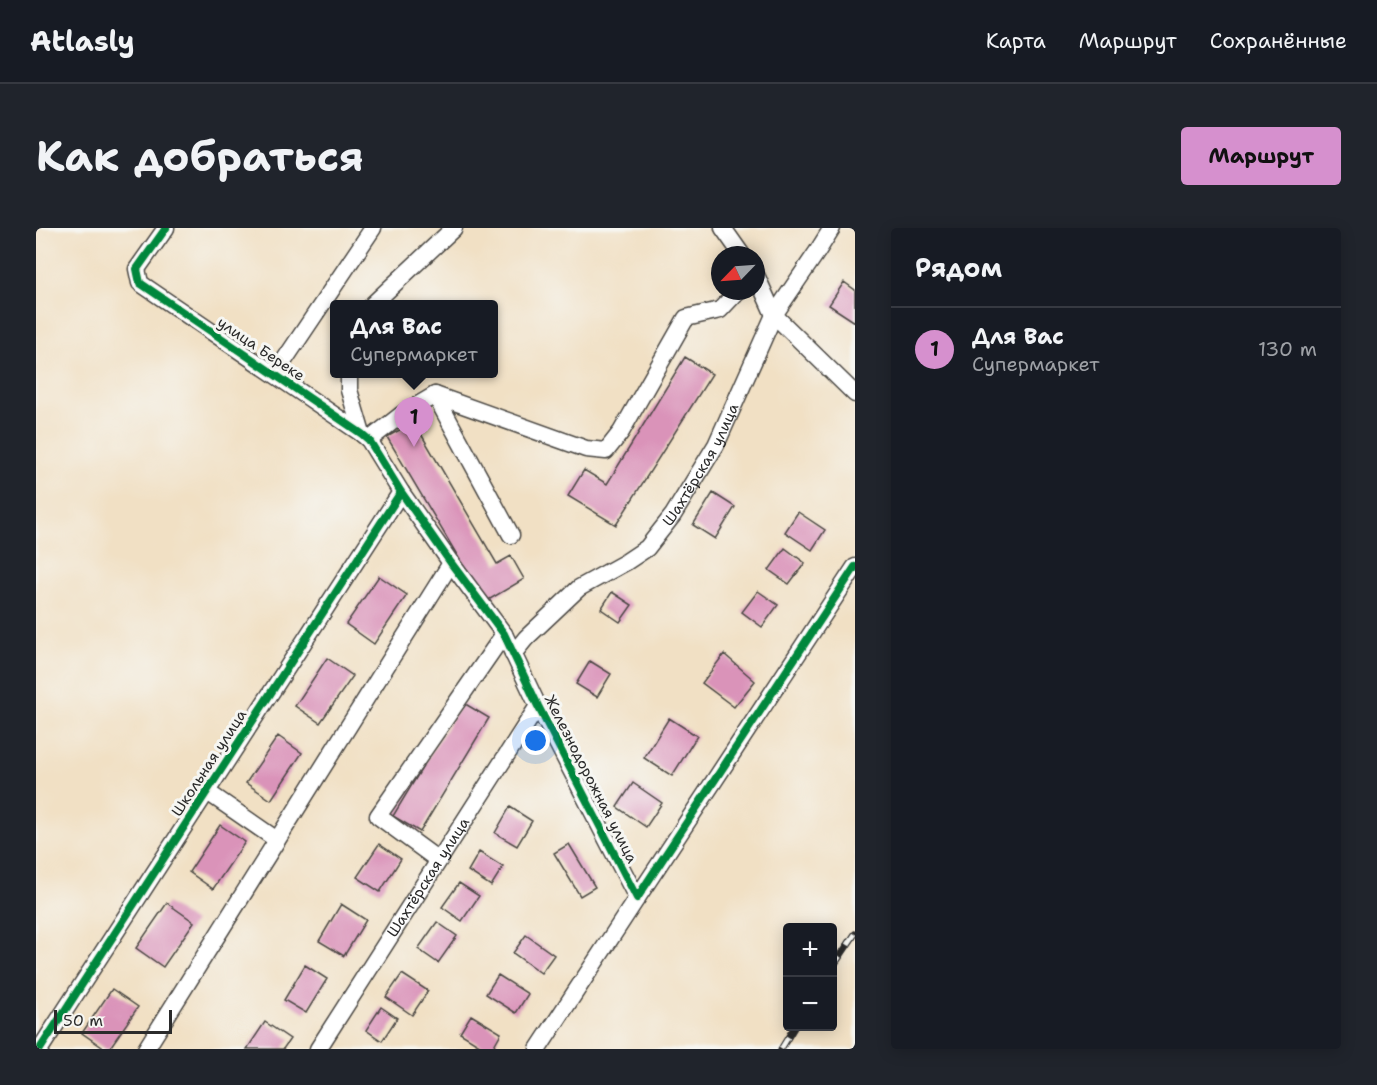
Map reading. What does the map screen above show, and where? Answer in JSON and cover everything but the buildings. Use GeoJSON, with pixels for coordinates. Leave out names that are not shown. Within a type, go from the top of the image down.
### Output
{"type":"FeatureCollection","features":[{"type":"Feature","properties":{"kind":"street","name":"улица Береке"},"geometry":{"type":"LineString","coordinates":[[166,228],[137,269],[140,283],[365,437],[401,492]]}},
{"type":"Feature","properties":{"kind":"street"},"geometry":{"type":"LineString","coordinates":[[275,374],[374,228]]}},
{"type":"Feature","properties":{"kind":"street"},"geometry":{"type":"LineString","coordinates":[[377,300],[454,228]]}},
{"type":"Feature","properties":{"kind":"street"},"geometry":{"type":"LineString","coordinates":[[723,228],[736,246]]}},
{"type":"Feature","properties":{"kind":"street","name":"Шахтёрская улица"},"geometry":{"type":"LineString","coordinates":[[513,654],[526,638],[579,588],[648,548],[673,515],[716,445],[774,315],[832,228]]}},
{"type":"Feature","properties":{"kind":"street"},"geometry":{"type":"LineString","coordinates":[[765,296],[774,315],[855,394]]}},
{"type":"Feature","properties":{"kind":"street"},"geometry":{"type":"LineString","coordinates":[[435,395],[586,450],[606,451],[621,432],[686,318],[720,310],[729,300]]}},
{"type":"Feature","properties":{"kind":"street"},"geometry":{"type":"LineString","coordinates":[[349,378],[349,390],[365,437],[435,395]]}},
{"type":"Feature","properties":{"kind":"street"},"geometry":{"type":"LineString","coordinates":[[435,395],[511,535]]}},
{"type":"Feature","properties":{"kind":"street","name":"Железнодорожная улица"},"geometry":{"type":"LineString","coordinates":[[401,492],[450,563],[504,634],[538,706],[637,898]]}},
{"type":"Feature","properties":{"kind":"street","name":"Школьная улица"},"geometry":{"type":"LineString","coordinates":[[42,1048],[401,492]]}},
{"type":"Feature","properties":{"kind":"street"},"geometry":{"type":"LineString","coordinates":[[146,1049],[450,563]]}},
{"type":"Feature","properties":{"kind":"street","name":"Железнодорожная улица"},"geometry":{"type":"LineString","coordinates":[[538,1049],[855,567]]}},
{"type":"Feature","properties":{"kind":"street"},"geometry":{"type":"LineString","coordinates":[[438,860],[378,816],[504,634]]}},
{"type":"Feature","properties":{"kind":"street","name":"Шахтёрская улица"},"geometry":{"type":"LineString","coordinates":[[318,1049],[538,706]]}},
{"type":"Feature","properties":{"kind":"street"},"geometry":{"type":"LineString","coordinates":[[206,792],[277,840]]}},
{"type":"Feature","properties":{"kind":"railway"},"geometry":{"type":"LineString","coordinates":[[837,961],[855,934]]}},
{"type":"Feature","properties":{"kind":"railway"},"geometry":{"type":"LineString","coordinates":[[781,1049],[792,1031]]}},
{"type":"Feature","properties":{"kind":"cycle path"},"geometry":{"type":"LineString","coordinates":[[166,228],[137,269],[140,283],[369,440],[401,492],[504,634],[538,706],[637,898],[855,567]]}},
{"type":"Feature","properties":{"kind":"cycle path"},"geometry":{"type":"LineString","coordinates":[[40,1049],[401,492]]}},
{"type":"Feature","properties":{"kind":"place","name":"Для Вас"},"geometry":{"type":"Point","coordinates":[414,447]}}]}
